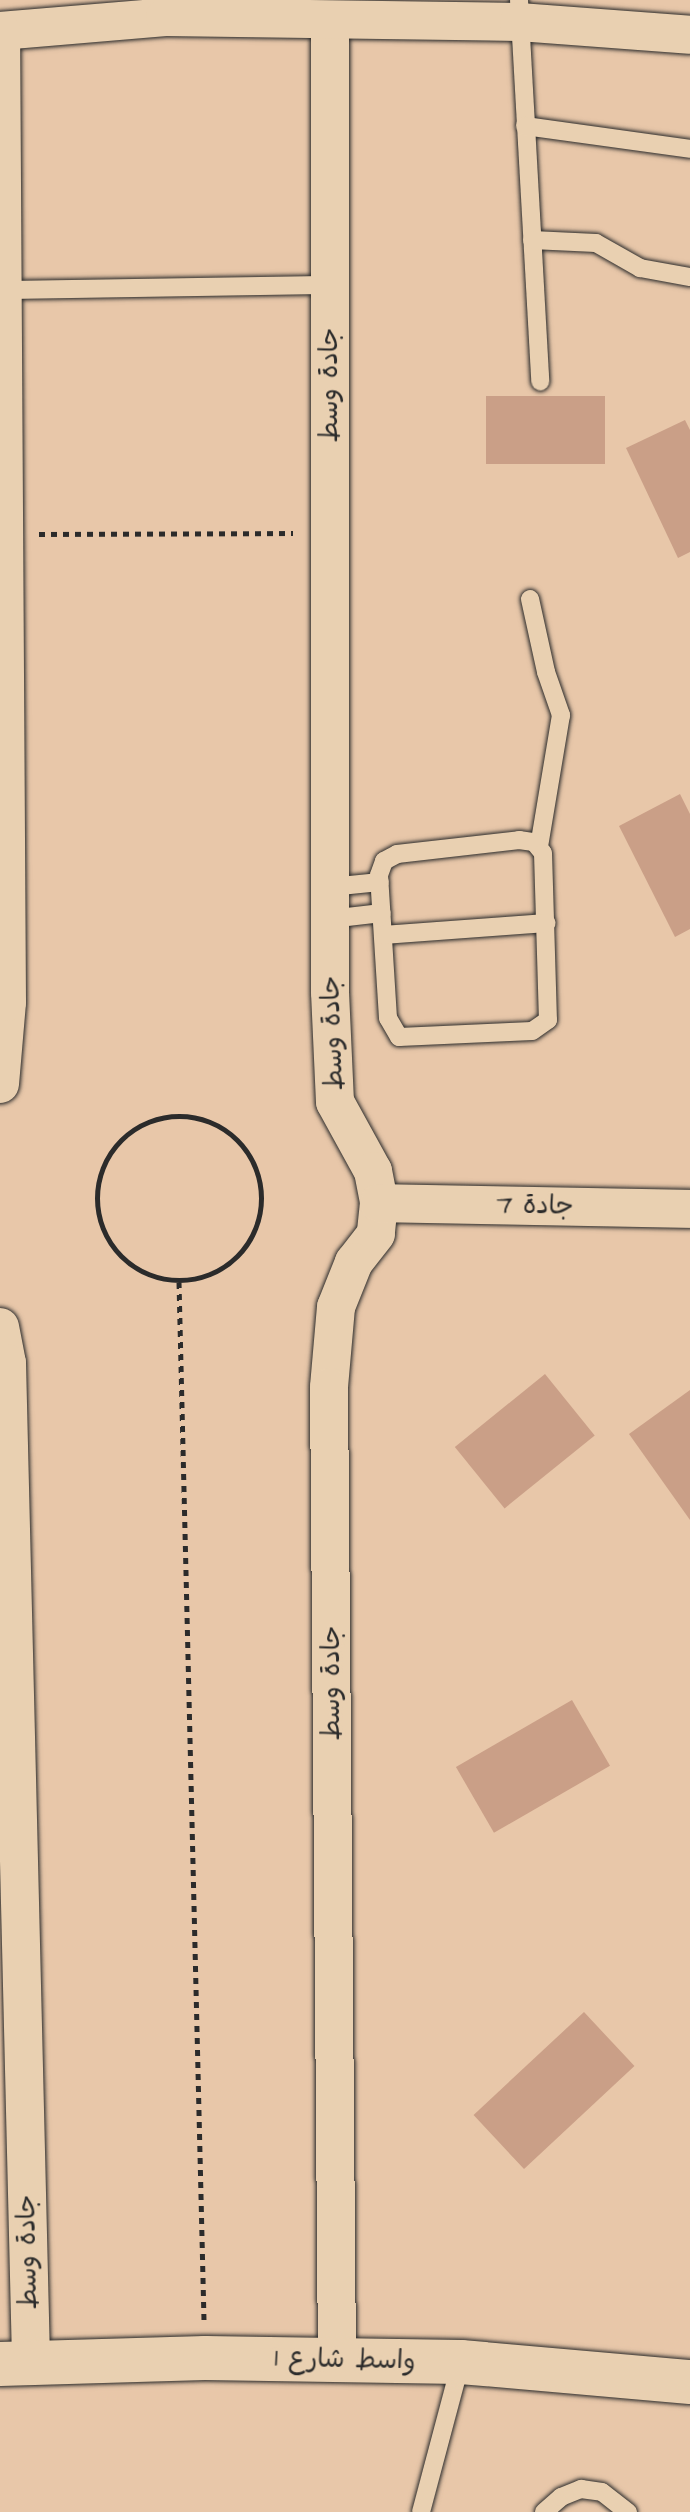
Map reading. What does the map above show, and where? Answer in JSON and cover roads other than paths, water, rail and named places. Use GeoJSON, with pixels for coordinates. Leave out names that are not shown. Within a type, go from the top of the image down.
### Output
{"type":"FeatureCollection","features":[{"type":"Feature","properties":{"kind":"main road","name":"واسط شارع 1"},"geometry":{"type":"LineString","coordinates":[[16,2363],[205,2358],[461,2362],[690,2382]]}},
{"type":"Feature","properties":{"kind":"street"},"geometry":{"type":"LineString","coordinates":[[0,1084],[7,1002],[3,845],[1,31],[79,12],[165,17],[243,10],[330,21],[503,11],[690,35]]}},
{"type":"Feature","properties":{"kind":"street","name":"جادة وسط"},"geometry":{"type":"LineString","coordinates":[[330,21],[330,903],[335,1102],[373,1171],[379,1203],[376,1234],[354,1262],[336,1307],[329,1387],[337,2359]]}},
{"type":"Feature","properties":{"kind":"street","name":"جادة 7"},"geometry":{"type":"LineString","coordinates":[[379,1203],[690,1209]]}},
{"type":"Feature","properties":{"kind":"street","name":"جادة وسط"},"geometry":{"type":"LineString","coordinates":[[0,1327],[7,1363],[16,2363]]}},
{"type":"Feature","properties":{"kind":"lane"},"geometry":{"type":"LineString","coordinates":[[503,11],[525,126],[540,381]]}},
{"type":"Feature","properties":{"kind":"lane"},"geometry":{"type":"LineString","coordinates":[[525,126],[690,149]]}},
{"type":"Feature","properties":{"kind":"lane"},"geometry":{"type":"LineString","coordinates":[[532,240],[596,243],[640,268],[690,277]]}},
{"type":"Feature","properties":{"kind":"lane"},"geometry":{"type":"LineString","coordinates":[[2,290],[330,285]]}},
{"type":"Feature","properties":{"kind":"lane"},"geometry":{"type":"LineString","coordinates":[[530,599],[546,672],[561,715],[539,847],[547,923],[548,1020],[539,1029],[517,1032],[399,1037],[388,1018],[380,882],[384,861],[397,854],[527,840],[539,847]]}},
{"type":"Feature","properties":{"kind":"lane"},"geometry":{"type":"LineString","coordinates":[[330,903],[380,882]]}},
{"type":"Feature","properties":{"kind":"lane"},"geometry":{"type":"LineString","coordinates":[[330,903],[382,913]]}},
{"type":"Feature","properties":{"kind":"lane"},"geometry":{"type":"LineString","coordinates":[[383,935],[547,923]]}},
{"type":"Feature","properties":{"kind":"lane"},"geometry":{"type":"LineString","coordinates":[[421,2512],[461,2362]]}},
{"type":"Feature","properties":{"kind":"lane"},"geometry":{"type":"LineString","coordinates":[[544,2512],[561,2497],[581,2489],[602,2492],[628,2512]]}}]}
